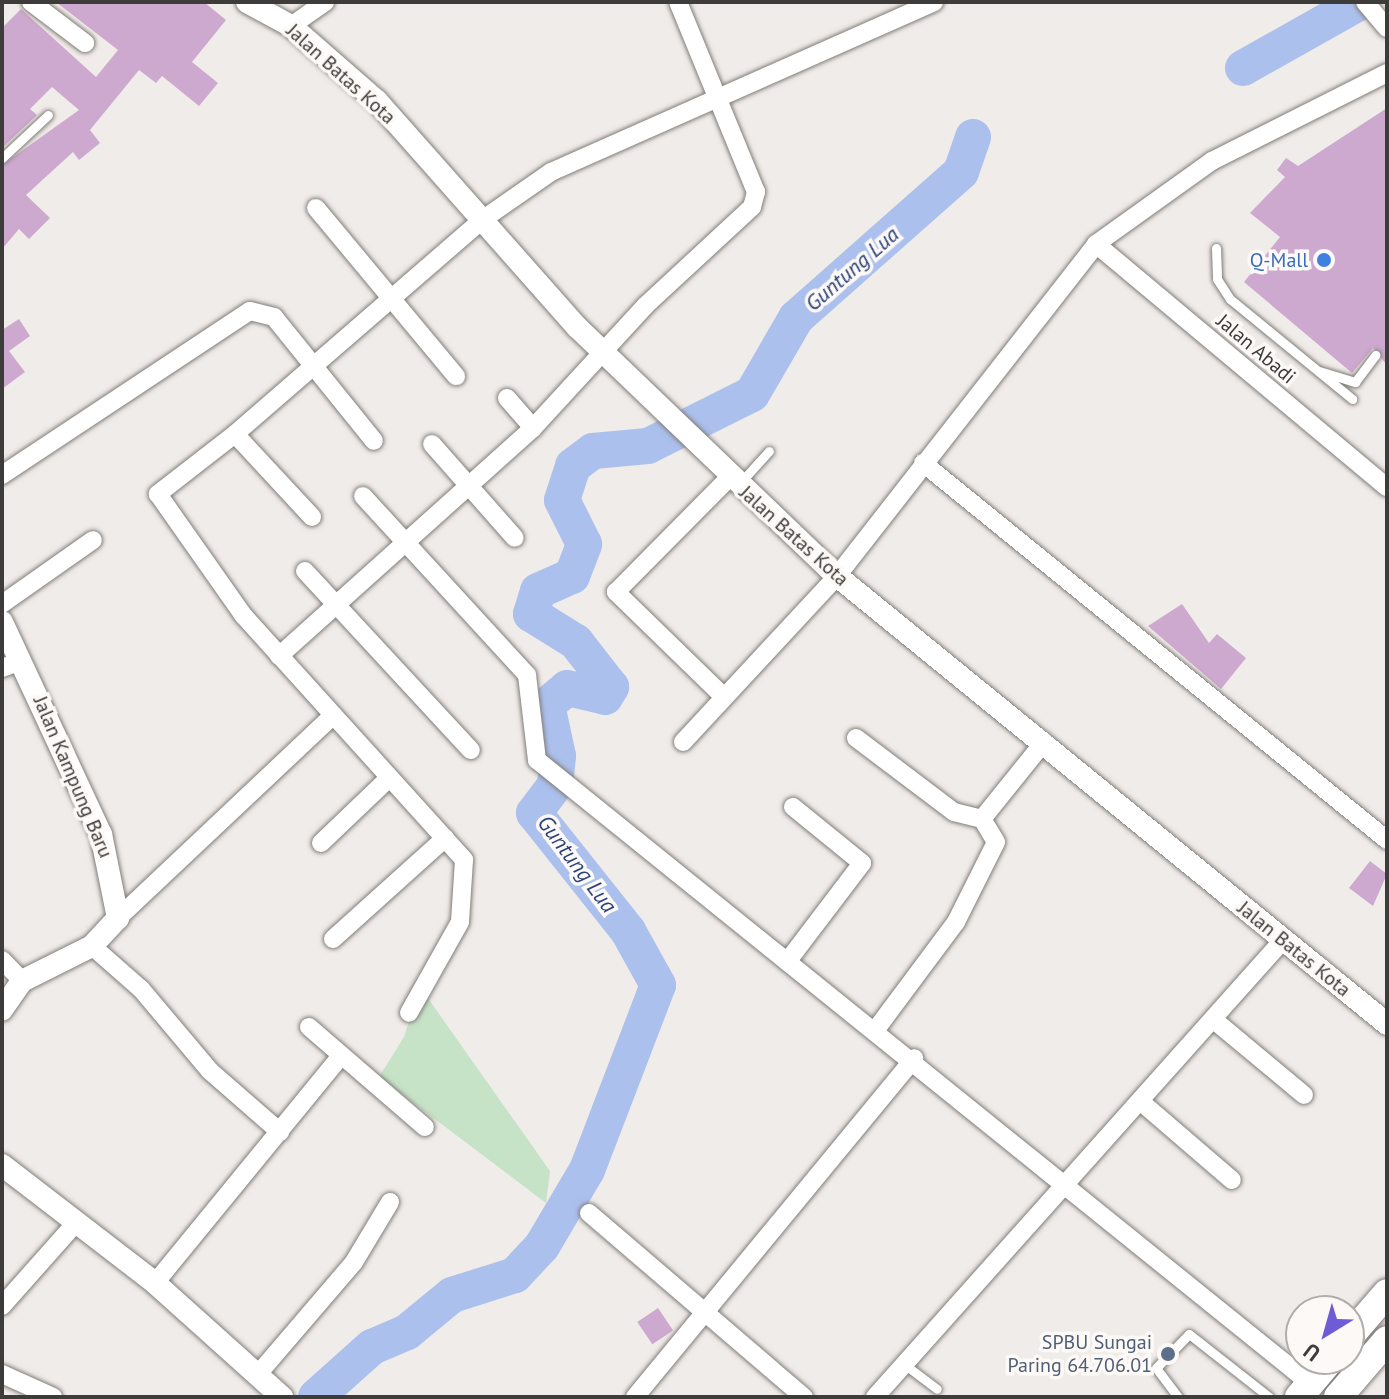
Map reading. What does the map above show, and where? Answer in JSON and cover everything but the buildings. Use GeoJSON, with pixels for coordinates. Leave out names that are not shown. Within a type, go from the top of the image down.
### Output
{"type":"FeatureCollection","features":[{"type":"Feature","properties":{"kind":"highway"},"geometry":{"type":"LineString","coordinates":[[1365,1318],[1387,1293]]}},
{"type":"Feature","properties":{"kind":"highway"},"geometry":{"type":"LineString","coordinates":[[1338,1397],[1387,1339],[1365,1331]]}},
{"type":"Feature","properties":{"kind":"street"},"geometry":{"type":"LineString","coordinates":[[31,2],[85,43]]}},
{"type":"Feature","properties":{"kind":"street","name":"Jalan Batas Kota"},"geometry":{"type":"LineString","coordinates":[[247,2],[291,26],[377,101],[606,356],[733,482],[837,576],[1387,1024]]}},
{"type":"Feature","properties":{"kind":"street"},"geometry":{"type":"LineString","coordinates":[[291,26],[325,2]]}},
{"type":"Feature","properties":{"kind":"street"},"geometry":{"type":"LineString","coordinates":[[279,656],[407,546],[533,428],[606,356],[645,306],[755,201],[678,2]]}},
{"type":"Feature","properties":{"kind":"street"},"geometry":{"type":"LineString","coordinates":[[409,1013],[463,911],[467,866],[279,656],[158,494],[314,369],[482,220],[551,172],[716,103],[934,2]]}},
{"type":"Feature","properties":{"kind":"street"},"geometry":{"type":"LineString","coordinates":[[1365,2],[1387,28]]}},
{"type":"Feature","properties":{"kind":"street"},"geometry":{"type":"LineString","coordinates":[[683,742],[837,576],[1096,244],[1212,161],[1387,73]]}},
{"type":"Feature","properties":{"kind":"street"},"geometry":{"type":"LineString","coordinates":[[316,208],[456,376]]}},
{"type":"Feature","properties":{"kind":"street","name":"Jalan Abadi"},"geometry":{"type":"LineString","coordinates":[[1096,244],[1387,487]]}},
{"type":"Feature","properties":{"kind":"street"},"geometry":{"type":"LineString","coordinates":[[2,475],[242,313],[274,317],[374,441]]}},
{"type":"Feature","properties":{"kind":"street"},"geometry":{"type":"LineString","coordinates":[[507,398],[533,428]]}},
{"type":"Feature","properties":{"kind":"street"},"geometry":{"type":"LineString","coordinates":[[235,434],[312,517]]}},
{"type":"Feature","properties":{"kind":"street"},"geometry":{"type":"LineString","coordinates":[[432,444],[515,538]]}},
{"type":"Feature","properties":{"kind":"street"},"geometry":{"type":"LineString","coordinates":[[923,463],[1387,840]]}},
{"type":"Feature","properties":{"kind":"street"},"geometry":{"type":"LineString","coordinates":[[724,697],[615,597],[733,482]]}},
{"type":"Feature","properties":{"kind":"street"},"geometry":{"type":"LineString","coordinates":[[363,496],[527,675],[531,751],[569,785],[1067,1181],[1305,1390]]}},
{"type":"Feature","properties":{"kind":"street"},"geometry":{"type":"LineString","coordinates":[[2,604],[93,540]]}},
{"type":"Feature","properties":{"kind":"street"},"geometry":{"type":"LineString","coordinates":[[305,571],[471,750]]}},
{"type":"Feature","properties":{"kind":"street","name":"Jalan Kampung Baru"},"geometry":{"type":"LineString","coordinates":[[2,622],[12,665],[101,834],[118,918]]}},
{"type":"Feature","properties":{"kind":"street"},"geometry":{"type":"LineString","coordinates":[[2,1010],[22,981],[92,946],[332,716]]}},
{"type":"Feature","properties":{"kind":"street"},"geometry":{"type":"LineString","coordinates":[[856,738],[954,812],[982,819],[995,835],[994,849],[943,944],[877,1028]]}},
{"type":"Feature","properties":{"kind":"street"},"geometry":{"type":"LineString","coordinates":[[982,819],[1044,742]]}},
{"type":"Feature","properties":{"kind":"street"},"geometry":{"type":"LineString","coordinates":[[321,843],[387,780]]}},
{"type":"Feature","properties":{"kind":"street"},"geometry":{"type":"LineString","coordinates":[[790,958],[862,863],[793,807]]}},
{"type":"Feature","properties":{"kind":"street"},"geometry":{"type":"LineString","coordinates":[[333,939],[445,838]]}},
{"type":"Feature","properties":{"kind":"street"},"geometry":{"type":"LineString","coordinates":[[875,1397],[1283,940]]}},
{"type":"Feature","properties":{"kind":"street"},"geometry":{"type":"LineString","coordinates":[[92,946],[141,989],[210,1071],[280,1132]]}},
{"type":"Feature","properties":{"kind":"street"},"geometry":{"type":"LineString","coordinates":[[2,960],[22,981]]}},
{"type":"Feature","properties":{"kind":"street"},"geometry":{"type":"LineString","coordinates":[[1214,1020],[1304,1095]]}},
{"type":"Feature","properties":{"kind":"street"},"geometry":{"type":"LineString","coordinates":[[309,1027],[425,1127]]}},
{"type":"Feature","properties":{"kind":"street"},"geometry":{"type":"LineString","coordinates":[[155,1283],[341,1056]]}},
{"type":"Feature","properties":{"kind":"street"},"geometry":{"type":"LineString","coordinates":[[635,1397],[914,1058]]}},
{"type":"Feature","properties":{"kind":"street"},"geometry":{"type":"LineString","coordinates":[[1140,1101],[1232,1180]]}},
{"type":"Feature","properties":{"kind":"street"},"geometry":{"type":"LineString","coordinates":[[2,1165],[73,1226],[155,1283],[259,1373],[282,1397]]}},
{"type":"Feature","properties":{"kind":"street"},"geometry":{"type":"LineString","coordinates":[[259,1373],[354,1262],[390,1202]]}},
{"type":"Feature","properties":{"kind":"street"},"geometry":{"type":"LineString","coordinates":[[589,1213],[708,1308],[804,1397]]}},
{"type":"Feature","properties":{"kind":"street"},"geometry":{"type":"LineString","coordinates":[[2,1306],[73,1226]]}},
{"type":"Feature","properties":{"kind":"street"},"geometry":{"type":"LineString","coordinates":[[2,1374],[53,1397]]}},
{"type":"Feature","properties":{"kind":"lane"},"geometry":{"type":"LineString","coordinates":[[2,158],[48,115]]}},
{"type":"Feature","properties":{"kind":"lane"},"geometry":{"type":"LineString","coordinates":[[1216,248],[1223,290],[1312,369],[1352,399]]}},
{"type":"Feature","properties":{"kind":"lane"},"geometry":{"type":"LineString","coordinates":[[1312,369],[1355,382],[1375,355]]}},
{"type":"Feature","properties":{"kind":"lane"},"geometry":{"type":"LineString","coordinates":[[733,482],[769,451]]}},
{"type":"Feature","properties":{"kind":"lane"},"geometry":{"type":"LineString","coordinates":[[1178,1397],[1156,1368],[1189,1334],[1269,1397]]}},
{"type":"Feature","properties":{"kind":"lane"},"geometry":{"type":"LineString","coordinates":[[904,1364],[937,1389]]}},
{"type":"Feature","properties":{"kind":"green space"},"geometry":{"type":"Polygon","coordinates":[[[420,987],[550,1171],[546,1203],[379,1077],[404,1037],[420,987]]]}},
{"type":"Feature","properties":{"kind":"waterway"},"geometry":{"type":"LineString","coordinates":[[1243,68],[1360,2]]}},
{"type":"Feature","properties":{"kind":"waterway","name":"Guntung Lua"},"geometry":{"type":"LineString","coordinates":[[316,1397],[372,1347],[407,1332],[452,1295],[515,1275],[542,1246],[587,1170],[658,985],[628,931],[534,813],[555,785],[558,756],[547,705],[567,688],[605,697],[611,687],[576,642],[531,614],[538,591],[572,576],[584,544],[562,500],[573,466],[593,451],[648,446],[752,394],[796,318],[961,172],[973,137]]}},
{"type":"Feature","properties":{"kind":"place","name":"Q-Mall"},"geometry":{"type":"Point","coordinates":[1324,260]}},
{"type":"Feature","properties":{"kind":"place","name":"SPBU Sungai Paring 64.706.01"},"geometry":{"type":"Point","coordinates":[1168,1354]}}]}
